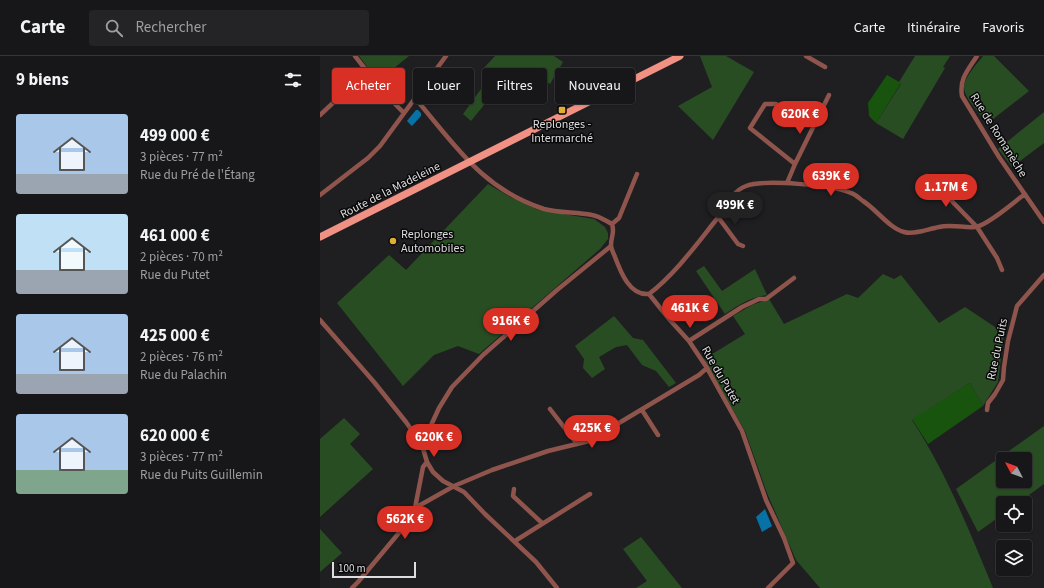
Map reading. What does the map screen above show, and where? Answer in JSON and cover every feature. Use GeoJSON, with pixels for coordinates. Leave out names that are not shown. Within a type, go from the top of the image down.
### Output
{"type":"FeatureCollection","features":[{"type":"Feature","properties":{"kind":"main road","name":"Route de la Madeleine"},"geometry":{"type":"LineString","coordinates":[[320,237],[680,56]]}},
{"type":"Feature","properties":{"kind":"street"},"geometry":{"type":"LineString","coordinates":[[355,56],[363,68]]}},
{"type":"Feature","properties":{"kind":"street"},"geometry":{"type":"LineString","coordinates":[[437,68],[446,56]]}},
{"type":"Feature","properties":{"kind":"street"},"geometry":{"type":"LineString","coordinates":[[806,56],[825,67]]}},
{"type":"Feature","properties":{"kind":"street","name":"Rue de Romanèche"},"geometry":{"type":"LineString","coordinates":[[977,56],[962,80],[962,96],[999,157],[1044,222]]}},
{"type":"Feature","properties":{"kind":"street"},"geometry":{"type":"LineString","coordinates":[[787,183],[829,95]]}},
{"type":"Feature","properties":{"kind":"street"},"geometry":{"type":"LineString","coordinates":[[320,195],[368,158],[380,146],[413,101]]}},
{"type":"Feature","properties":{"kind":"street"},"geometry":{"type":"LineString","coordinates":[[320,115],[332,104]]}},
{"type":"Feature","properties":{"kind":"street"},"geometry":{"type":"LineString","coordinates":[[395,104],[404,113]]}},
{"type":"Feature","properties":{"kind":"street"},"geometry":{"type":"LineString","coordinates":[[420,104],[469,163],[484,177],[501,189],[545,209],[594,215],[612,224],[619,218],[637,174]]}},
{"type":"Feature","properties":{"kind":"street"},"geometry":{"type":"LineString","coordinates":[[776,104],[764,104],[750,128],[795,164]]}},
{"type":"Feature","properties":{"kind":"street"},"geometry":{"type":"LineString","coordinates":[[927,176],[938,183],[943,192],[977,227],[997,258],[1002,270]]}},
{"type":"Feature","properties":{"kind":"street"},"geometry":{"type":"LineString","coordinates":[[649,294],[669,275],[718,217],[737,191],[745,186],[756,184],[787,183],[834,189],[851,193],[865,202],[896,229],[904,233],[913,233],[941,226],[977,227],[991,220],[1025,194]]}},
{"type":"Feature","properties":{"kind":"street"},"geometry":{"type":"LineString","coordinates":[[718,217],[738,244],[743,246]]}},
{"type":"Feature","properties":{"kind":"street","name":"Rue du Putet"},"geometry":{"type":"LineString","coordinates":[[612,224],[614,230],[611,246],[626,281],[634,290],[642,294],[649,294],[689,341],[707,368],[742,431],[766,500],[784,538],[793,563],[768,588]]}},
{"type":"Feature","properties":{"kind":"street"},"geometry":{"type":"LineString","coordinates":[[422,446],[445,396],[452,387],[476,362],[557,290],[611,246]]}},
{"type":"Feature","properties":{"kind":"street","name":"Rue du Puits"},"geometry":{"type":"LineString","coordinates":[[987,410],[988,403],[1003,380],[1008,341],[1017,306],[1044,275]]}},
{"type":"Feature","properties":{"kind":"street"},"geometry":{"type":"LineString","coordinates":[[689,341],[742,306],[766,299],[794,278]]}},
{"type":"Feature","properties":{"kind":"street"},"geometry":{"type":"LineString","coordinates":[[320,320],[374,382],[422,446],[427,462],[433,472],[443,481],[464,492],[536,562],[557,588]]}},
{"type":"Feature","properties":{"kind":"street"},"geometry":{"type":"LineString","coordinates":[[415,508],[454,486],[492,470],[548,452],[589,441],[699,375],[707,368]]}},
{"type":"Feature","properties":{"kind":"street"},"geometry":{"type":"LineString","coordinates":[[550,409],[577,444]]}},
{"type":"Feature","properties":{"kind":"street"},"geometry":{"type":"LineString","coordinates":[[642,410],[658,435]]}},
{"type":"Feature","properties":{"kind":"street"},"geometry":{"type":"LineString","coordinates":[[352,588],[403,528],[415,508],[423,467],[427,462]]}},
{"type":"Feature","properties":{"kind":"street"},"geometry":{"type":"LineString","coordinates":[[514,489],[513,496],[542,523]]}},
{"type":"Feature","properties":{"kind":"street"},"geometry":{"type":"LineString","coordinates":[[515,541],[590,494]]}},
{"type":"Feature","properties":{"kind":"green space"},"geometry":{"type":"Polygon","coordinates":[[[359,56],[409,56],[394,68],[368,68],[359,56]]]}},
{"type":"Feature","properties":{"kind":"green space"},"geometry":{"type":"Polygon","coordinates":[[[495,56],[554,56],[563,62],[559,68],[555,68],[555,76],[550,84],[547,82],[547,68],[484,68],[495,56]]]}},
{"type":"Feature","properties":{"kind":"green space"},"geometry":{"type":"Polygon","coordinates":[[[700,56],[726,56],[754,72],[713,140],[678,106],[712,87],[700,56]]]}},
{"type":"Feature","properties":{"kind":"green space"},"geometry":{"type":"Polygon","coordinates":[[[915,56],[950,56],[943,67],[945,68],[903,139],[876,123],[901,84],[899,82],[915,56]]]}},
{"type":"Feature","properties":{"kind":"green space"},"geometry":{"type":"Polygon","coordinates":[[[983,56],[994,56],[1029,91],[988,123],[969,100],[964,90],[965,82],[969,74],[983,56]]]}},
{"type":"Feature","properties":{"kind":"green space"},"geometry":{"type":"Polygon","coordinates":[[[887,75],[901,83],[876,123],[869,116],[868,103],[887,75]]]}},
{"type":"Feature","properties":{"kind":"green space"},"geometry":{"type":"Polygon","coordinates":[[[482,88],[482,104],[485,104],[471,121],[463,114],[470,104],[474,104],[474,99],[482,88]]]}},
{"type":"Feature","properties":{"kind":"green space"},"geometry":{"type":"Polygon","coordinates":[[[1044,112],[1044,143],[1012,167],[998,149],[1044,112]]]}},
{"type":"Feature","properties":{"kind":"green space"},"geometry":{"type":"Polygon","coordinates":[[[488,184],[510,197],[539,210],[594,219],[605,227],[608,233],[608,239],[600,249],[479,354],[458,346],[434,355],[403,386],[337,303],[389,255],[406,270],[488,184]]]}},
{"type":"Feature","properties":{"kind":"green space"},"geometry":{"type":"Polygon","coordinates":[[[704,266],[722,291],[755,269],[767,295],[760,296],[740,304],[725,314],[696,271],[704,266]]]}},
{"type":"Feature","properties":{"kind":"green space"},"geometry":{"type":"Polygon","coordinates":[[[883,274],[894,279],[901,275],[939,323],[965,307],[1004,333],[998,382],[983,406],[970,383],[912,420],[936,460],[966,523],[993,588],[820,588],[796,560],[767,493],[745,431],[704,359],[745,334],[733,316],[752,305],[769,299],[784,324],[847,294],[858,298],[883,274]]]}},
{"type":"Feature","properties":{"kind":"green space"},"geometry":{"type":"Polygon","coordinates":[[[614,316],[633,338],[643,340],[676,383],[669,387],[656,371],[642,365],[627,345],[616,347],[599,357],[605,369],[592,378],[583,368],[584,359],[575,346],[614,316]]]}},
{"type":"Feature","properties":{"kind":"green space"},"geometry":{"type":"Polygon","coordinates":[[[970,383],[983,406],[928,444],[912,419],[970,383]]]}},
{"type":"Feature","properties":{"kind":"green space"},"geometry":{"type":"Polygon","coordinates":[[[344,418],[360,434],[350,444],[373,469],[320,517],[320,439],[344,418]]]}},
{"type":"Feature","properties":{"kind":"green space"},"geometry":{"type":"Polygon","coordinates":[[[1044,426],[1044,484],[1028,496],[996,496],[996,519],[978,532],[956,489],[996,460],[996,488],[1032,488],[1032,452],[1008,452],[1044,426]]]}},
{"type":"Feature","properties":{"kind":"green space"},"geometry":{"type":"Polygon","coordinates":[[[320,529],[342,553],[320,572],[320,529]]]}},
{"type":"Feature","properties":{"kind":"green space"},"geometry":{"type":"Polygon","coordinates":[[[641,537],[682,588],[636,588],[647,581],[623,549],[641,537]]]}},
{"type":"Feature","properties":{"kind":"water"},"geometry":{"type":"Polygon","coordinates":[[[416,110],[421,113],[421,116],[412,126],[407,121],[416,110]]]}},
{"type":"Feature","properties":{"kind":"water"},"geometry":{"type":"Polygon","coordinates":[[[765,509],[772,526],[762,532],[756,517],[765,509]]]}},
{"type":"Feature","properties":{"kind":"place","name":"Replonges - Intermarché"},"geometry":{"type":"Point","coordinates":[562,110]}},
{"type":"Feature","properties":{"kind":"place","name":"Replonges Automobiles"},"geometry":{"type":"Point","coordinates":[393,241]}}]}
